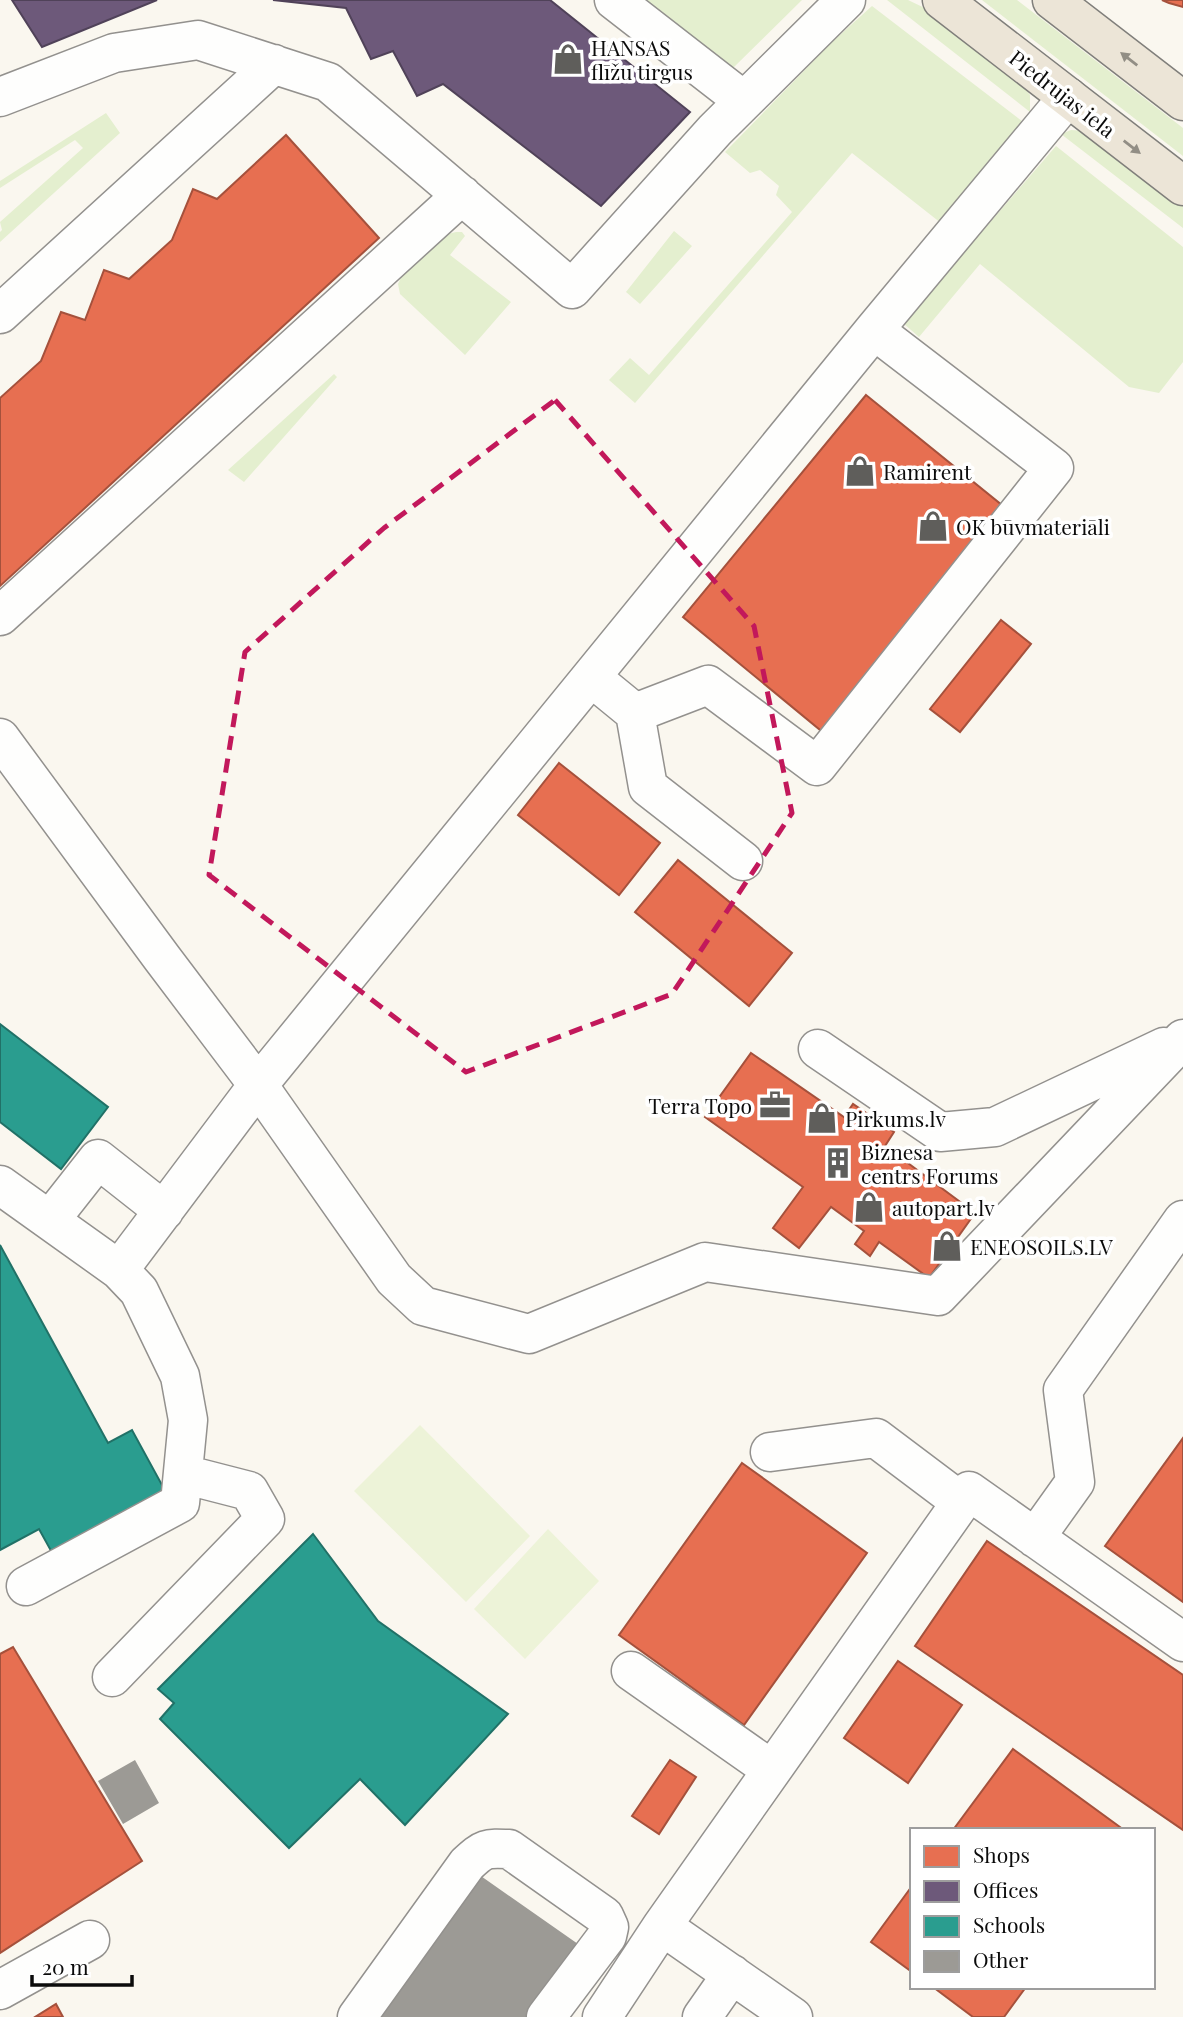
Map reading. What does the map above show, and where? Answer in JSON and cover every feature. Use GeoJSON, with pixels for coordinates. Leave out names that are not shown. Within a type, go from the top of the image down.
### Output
{"type":"FeatureCollection","features":[{"type":"Feature","properties":{"kind":"main road","name":"Piedrujas iela"},"geometry":{"type":"LineString","coordinates":[[942,0],[1183,186]]}},
{"type":"Feature","properties":{"kind":"main road"},"geometry":{"type":"LineString","coordinates":[[1052,0],[1183,101]]}},
{"type":"Feature","properties":{"kind":"lane"},"geometry":{"type":"LineString","coordinates":[[614,0],[744,101]]}},
{"type":"Feature","properties":{"kind":"lane"},"geometry":{"type":"LineString","coordinates":[[0,97],[114,53],[198,40],[328,82],[572,289],[715,130],[846,0]]}},
{"type":"Feature","properties":{"kind":"lane"},"geometry":{"type":"LineString","coordinates":[[0,314],[274,64]]}},
{"type":"Feature","properties":{"kind":"lane"},"geometry":{"type":"LineString","coordinates":[[119,1270],[258,1085],[874,330],[1068,97]]}},
{"type":"Feature","properties":{"kind":"lane"},"geometry":{"type":"LineString","coordinates":[[0,616],[462,195]]}},
{"type":"Feature","properties":{"kind":"lane"},"geometry":{"type":"LineString","coordinates":[[635,713],[708,685],[817,766],[1054,468],[874,330]]}},
{"type":"Feature","properties":{"kind":"lane"},"geometry":{"type":"LineString","coordinates":[[591,677],[635,713],[648,787],[743,861]]}},
{"type":"Feature","properties":{"kind":"lane"},"geometry":{"type":"LineString","coordinates":[[7,761],[258,1085],[394,1279],[422,1306],[529,1334],[705,1262],[938,1296],[1183,1039]]}},
{"type":"Feature","properties":{"kind":"lane"},"geometry":{"type":"LineString","coordinates":[[818,1049],[940,1132],[995,1127],[1183,1039]]}},
{"type":"Feature","properties":{"kind":"lane"},"geometry":{"type":"LineString","coordinates":[[50,1220],[98,1159],[164,1211]]}},
{"type":"Feature","properties":{"kind":"lane"},"geometry":{"type":"LineString","coordinates":[[0,1185],[119,1270],[139,1291],[180,1376],[188,1420],[180,1503],[26,1586]]}},
{"type":"Feature","properties":{"kind":"lane"},"geometry":{"type":"LineString","coordinates":[[1035,1538],[1075,1482],[1063,1390],[1183,1220]]}},
{"type":"Feature","properties":{"kind":"lane"},"geometry":{"type":"LineString","coordinates":[[770,1452],[876,1438],[961,1503]]}},
{"type":"Feature","properties":{"kind":"lane"},"geometry":{"type":"LineString","coordinates":[[112,1676],[265,1519],[249,1491],[183,1474]]}},
{"type":"Feature","properties":{"kind":"lane"},"geometry":{"type":"LineString","coordinates":[[602,2017],[662,1926],[969,1491],[1183,1642]]}},
{"type":"Feature","properties":{"kind":"lane"},"geometry":{"type":"LineString","coordinates":[[631,1671],[772,1770]]}},
{"type":"Feature","properties":{"kind":"lane"},"geometry":{"type":"LineString","coordinates":[[357,2017],[467,1864],[482,1850],[509,1849],[604,1916],[610,1927],[607,1936],[546,2017]]}},
{"type":"Feature","properties":{"kind":"lane"},"geometry":{"type":"LineString","coordinates":[[662,1926],[793,2017]]}},
{"type":"Feature","properties":{"kind":"lane"},"geometry":{"type":"LineString","coordinates":[[0,1990],[90,1940]]}},
{"type":"Feature","properties":{"kind":"lane"},"geometry":{"type":"LineString","coordinates":[[702,2017],[732,1974]]}},
{"type":"Feature","properties":{"kind":"highlighted area"},"geometry":{"type":"Polygon","coordinates":[[[555,400],[754,626],[792,813],[672,994],[466,1072],[209,875],[245,652],[384,528],[555,400]]]}},
{"type":"Feature","properties":{"kind":"green space"},"geometry":{"type":"Polygon","coordinates":[[[641,0],[802,0],[733,68],[641,0]]]}},
{"type":"Feature","properties":{"kind":"green space"},"geometry":{"type":"Polygon","coordinates":[[[887,0],[908,0],[933,12],[1020,82],[1030,95],[1030,112],[887,0]]]}},
{"type":"Feature","properties":{"kind":"green space"},"geometry":{"type":"Polygon","coordinates":[[[982,0],[1017,0],[1183,128],[1183,156],[982,0]]]}},
{"type":"Feature","properties":{"kind":"green space"},"geometry":{"type":"Polygon","coordinates":[[[872,6],[1031,128],[946,227],[852,153],[635,403],[609,380],[630,358],[649,375],[792,212],[776,195],[779,186],[760,170],[750,173],[725,152],[831,43],[872,6]]]}},
{"type":"Feature","properties":{"kind":"green space"},"geometry":{"type":"Polygon","coordinates":[[[106,113],[120,133],[0,242],[0,222],[83,148],[75,140],[0,188],[0,181],[106,113]]]}},
{"type":"Feature","properties":{"kind":"green space"},"geometry":{"type":"Polygon","coordinates":[[[1071,130],[1086,131],[1183,206],[1183,228],[1061,134],[1071,130]]]}},
{"type":"Feature","properties":{"kind":"green space"},"geometry":{"type":"Polygon","coordinates":[[[1056,146],[1183,247],[1183,362],[1159,393],[1129,387],[980,264],[919,337],[903,323],[1056,146]]]}},
{"type":"Feature","properties":{"kind":"green space"},"geometry":{"type":"Polygon","coordinates":[[[674,231],[692,246],[640,304],[626,292],[674,231]]]}},
{"type":"Feature","properties":{"kind":"green space"},"geometry":{"type":"Polygon","coordinates":[[[462,232],[465,236],[450,255],[511,302],[465,355],[400,294],[398,284],[401,277],[448,234],[462,232]]]}},
{"type":"Feature","properties":{"kind":"green space"},"geometry":{"type":"Polygon","coordinates":[[[334,374],[337,377],[244,482],[228,470],[334,374]]]}},
{"type":"Feature","properties":{"kind":"green space"},"geometry":{"type":"Polygon","coordinates":[[[420,1425],[530,1536],[466,1602],[354,1491],[420,1425]]]}},
{"type":"Feature","properties":{"kind":"green space"},"geometry":{"type":"Polygon","coordinates":[[[548,1529],[599,1581],[525,1659],[474,1609],[548,1529]]]}},
{"type":"Feature","properties":{"kind":"building: Shops"},"geometry":{"type":"Polygon","coordinates":[[[1162,0],[1183,0],[1183,7],[1169,3],[1162,0]]]}},
{"type":"Feature","properties":{"kind":"building: Shops"},"geometry":{"type":"Polygon","coordinates":[[[286,135],[379,238],[0,586],[0,398],[41,361],[61,312],[85,320],[104,270],[129,279],[172,240],[193,189],[217,199],[286,135]]]}},
{"type":"Feature","properties":{"kind":"building: Shops"},"geometry":{"type":"Polygon","coordinates":[[[866,395],[1008,510],[825,734],[683,617],[866,395]]]}},
{"type":"Feature","properties":{"kind":"building: Shops"},"geometry":{"type":"Polygon","coordinates":[[[1001,620],[1031,644],[960,732],[930,709],[1001,620]]]}},
{"type":"Feature","properties":{"kind":"building: Shops"},"geometry":{"type":"Polygon","coordinates":[[[559,763],[660,843],[619,895],[518,815],[559,763]]]}},
{"type":"Feature","properties":{"kind":"building: Shops"},"geometry":{"type":"Polygon","coordinates":[[[678,860],[792,953],[749,1006],[635,912],[678,860]]]}},
{"type":"Feature","properties":{"kind":"building: Shops","name":"Biznesa centrs Forums"},"geometry":{"type":"Polygon","coordinates":[[[751,1053],[844,1117],[853,1104],[894,1132],[885,1146],[975,1213],[929,1278],[879,1242],[870,1256],[855,1244],[864,1231],[831,1207],[799,1248],[773,1228],[803,1187],[705,1117],[751,1053]]]}},
{"type":"Feature","properties":{"kind":"building: Shops"},"geometry":{"type":"Polygon","coordinates":[[[1183,1438],[1183,1602],[1105,1546],[1183,1438]]]}},
{"type":"Feature","properties":{"kind":"building: Shops"},"geometry":{"type":"Polygon","coordinates":[[[742,1463],[867,1553],[744,1725],[619,1635],[742,1463]]]}},
{"type":"Feature","properties":{"kind":"building: Shops"},"geometry":{"type":"Polygon","coordinates":[[[987,1541],[1183,1675],[1183,1830],[915,1646],[987,1541]]]}},
{"type":"Feature","properties":{"kind":"building: Shops"},"geometry":{"type":"Polygon","coordinates":[[[13,1647],[142,1861],[0,1953],[0,1654],[13,1647]]]}},
{"type":"Feature","properties":{"kind":"building: Shops"},"geometry":{"type":"Polygon","coordinates":[[[898,1661],[962,1705],[908,1783],[844,1738],[898,1661]]]}},
{"type":"Feature","properties":{"kind":"building: Shops"},"geometry":{"type":"Polygon","coordinates":[[[1013,1749],[1121,1828],[954,1828],[1013,1749]]]}},
{"type":"Feature","properties":{"kind":"building: Shops"},"geometry":{"type":"Polygon","coordinates":[[[670,1760],[696,1777],[659,1834],[632,1816],[670,1760]]]}},
{"type":"Feature","properties":{"kind":"building: Shops"},"geometry":{"type":"Polygon","coordinates":[[[910,1889],[910,1971],[871,1942],[910,1889]]]}},
{"type":"Feature","properties":{"kind":"building: Shops"},"geometry":{"type":"Polygon","coordinates":[[[936,1989],[1025,1989],[1004,2017],[973,2017],[936,1989]]]}},
{"type":"Feature","properties":{"kind":"building: Shops"},"geometry":{"type":"Polygon","coordinates":[[[56,2004],[63,2017],[35,2017],[56,2004]]]}},
{"type":"Feature","properties":{"kind":"building: Offices"},"geometry":{"type":"Polygon","coordinates":[[[12,0],[157,0],[42,47],[12,0]]]}},
{"type":"Feature","properties":{"kind":"building: Offices"},"geometry":{"type":"Polygon","coordinates":[[[273,0],[550,0],[690,112],[601,206],[443,84],[417,96],[393,51],[371,59],[346,8],[273,0]]]}},
{"type":"Feature","properties":{"kind":"building: Schools"},"geometry":{"type":"Polygon","coordinates":[[[0,1024],[108,1107],[61,1169],[0,1122],[0,1024]]]}},
{"type":"Feature","properties":{"kind":"building: Schools"},"geometry":{"type":"Polygon","coordinates":[[[0,1245],[108,1443],[132,1430],[168,1496],[55,1558],[39,1529],[0,1550],[0,1245]]]}},
{"type":"Feature","properties":{"kind":"building: Schools"},"geometry":{"type":"Polygon","coordinates":[[[313,1534],[378,1621],[508,1714],[405,1825],[360,1779],[289,1848],[160,1719],[174,1703],[158,1689],[313,1534]]]}},
{"type":"Feature","properties":{"kind":"building: Other"},"geometry":{"type":"Polygon","coordinates":[[[135,1760],[159,1803],[123,1824],[98,1781],[135,1760]]]}},
{"type":"Feature","properties":{"kind":"building: Other"},"geometry":{"type":"Polygon","coordinates":[[[478,1874],[578,1944],[527,2017],[377,2017],[478,1874]]]}},
{"type":"Feature","properties":{"kind":"place","name":"HANSAS flīžu tirgus"},"geometry":{"type":"Point","coordinates":[568,59]}},
{"type":"Feature","properties":{"kind":"place","name":"Ramirent"},"geometry":{"type":"Point","coordinates":[860,471]}},
{"type":"Feature","properties":{"kind":"place","name":"OK būvmateriāli"},"geometry":{"type":"Point","coordinates":[933,526]}},
{"type":"Feature","properties":{"kind":"place","name":"Terra Topo"},"geometry":{"type":"Point","coordinates":[775,1105]}},
{"type":"Feature","properties":{"kind":"place","name":"Pirkums.lv"},"geometry":{"type":"Point","coordinates":[822,1118]}},
{"type":"Feature","properties":{"kind":"place","name":"Biznesa centrs Forums"},"geometry":{"type":"Point","coordinates":[838,1163]}},
{"type":"Feature","properties":{"kind":"place","name":"autopart.lv"},"geometry":{"type":"Point","coordinates":[869,1207]}},
{"type":"Feature","properties":{"kind":"place","name":"ENEOSOILS.LV"},"geometry":{"type":"Point","coordinates":[947,1246]}}]}
